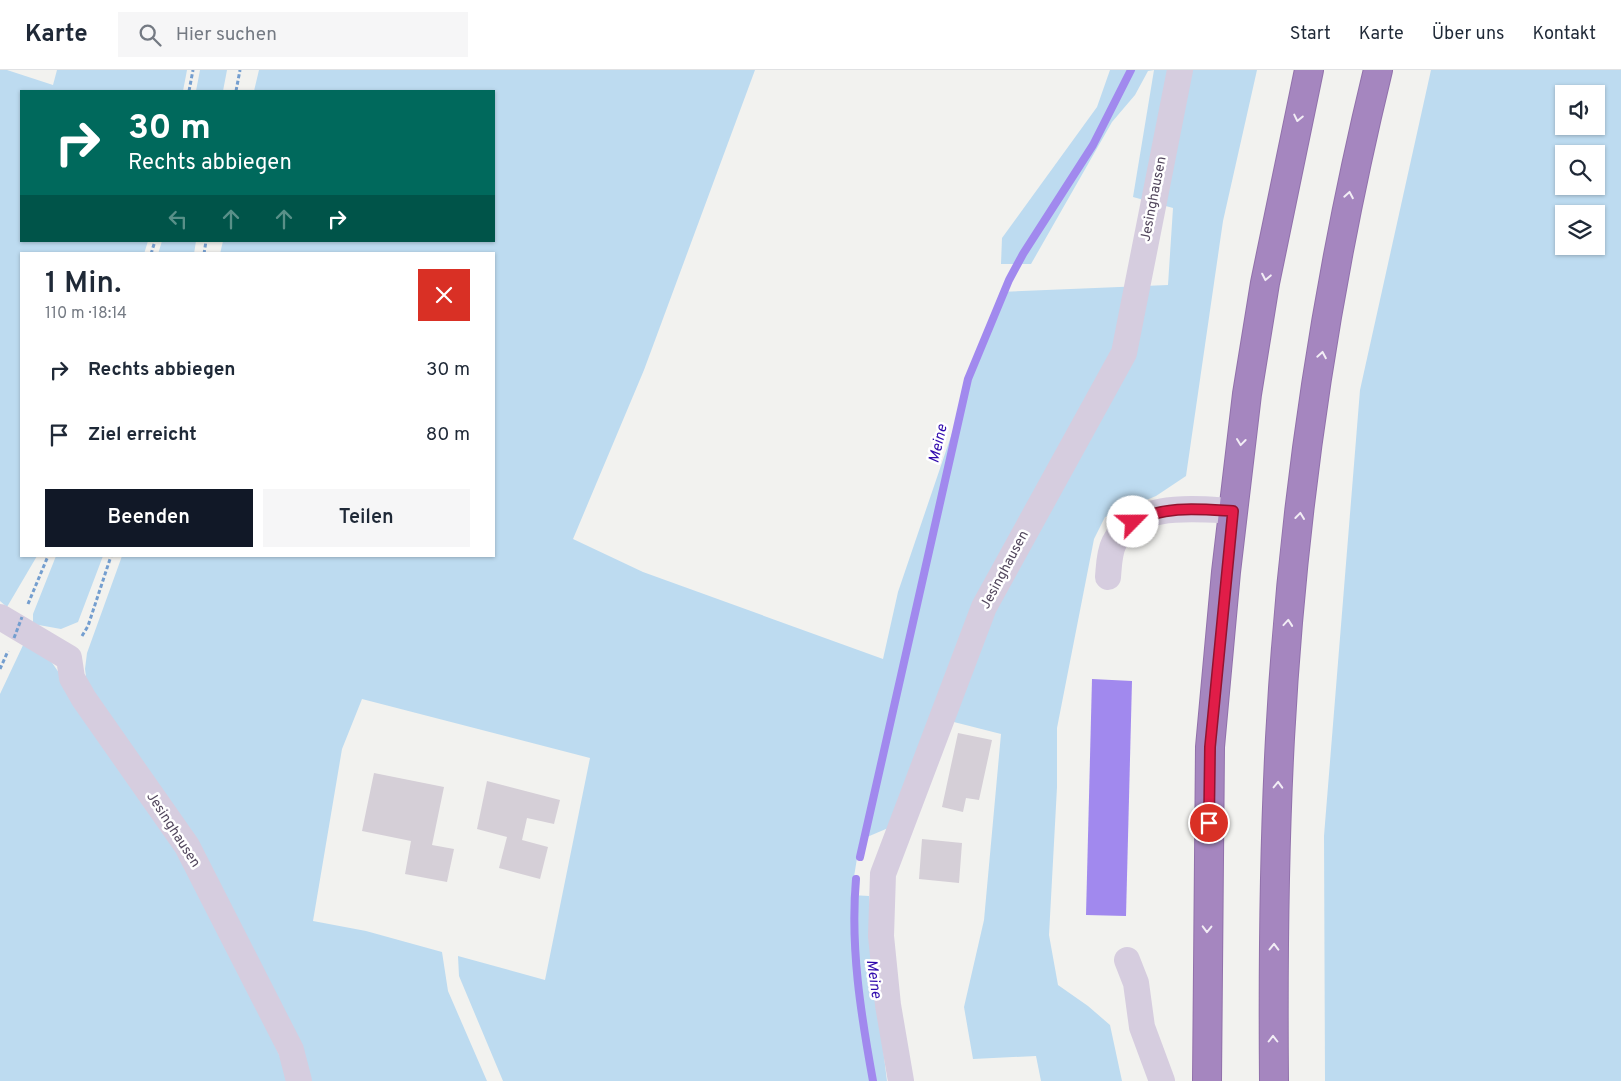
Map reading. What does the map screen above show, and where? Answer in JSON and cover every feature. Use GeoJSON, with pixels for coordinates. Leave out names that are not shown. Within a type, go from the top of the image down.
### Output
{"type":"FeatureCollection","features":[{"type":"Feature","properties":{"kind":"highway"},"geometry":{"type":"LineString","coordinates":[[1207,1081],[1210,747],[1233,511],[1247,394],[1264,292],[1285,179],[1309,70]]}},
{"type":"Feature","properties":{"kind":"highway"},"geometry":{"type":"LineString","coordinates":[[1274,1081],[1274,912],[1280,739],[1294,564],[1316,393],[1352,177],[1378,70]]}},
{"type":"Feature","properties":{"kind":"street","name":"Jesinghausen"},"geometry":{"type":"LineString","coordinates":[[901,1081],[888,1005],[880,936],[883,874],[984,607],[1124,353],[1180,70]]}},
{"type":"Feature","properties":{"kind":"street"},"geometry":{"type":"LineString","coordinates":[[1108,577],[1114,542],[1123,529],[1149,514],[1194,509],[1233,511]]}},
{"type":"Feature","properties":{"kind":"street"},"geometry":{"type":"LineString","coordinates":[[12,624],[69,658]]}},
{"type":"Feature","properties":{"kind":"street","name":"Jesinghausen"},"geometry":{"type":"LineString","coordinates":[[69,658],[72,678],[84,699],[186,846],[291,1050],[299,1081]]}},
{"type":"Feature","properties":{"kind":"street"},"geometry":{"type":"LineString","coordinates":[[1127,960],[1136,983],[1142,1027],[1162,1081]]}},
{"type":"Feature","properties":{"kind":"path"},"geometry":{"type":"LineString","coordinates":[[189,90],[193,70]]}},
{"type":"Feature","properties":{"kind":"path"},"geometry":{"type":"LineString","coordinates":[[236,90],[240,70]]}},
{"type":"Feature","properties":{"kind":"path"},"geometry":{"type":"LineString","coordinates":[[12,624],[47,557]]}},
{"type":"Feature","properties":{"kind":"path"},"geometry":{"type":"LineString","coordinates":[[69,658],[88,626],[111,557]]}},
{"type":"Feature","properties":{"kind":"shaded area"},"geometry":{"type":"Polygon","coordinates":[[[0,70],[7,70],[53,85],[57,70],[187,70],[183,90],[20,90],[20,242],[148,242],[145,252],[20,252],[20,557],[36,557],[7,607],[0,601],[0,70]]]}},
{"type":"Feature","properties":{"kind":"shaded area"},"geometry":{"type":"Polygon","coordinates":[[[200,70],[227,70],[223,90],[196,90],[200,70]]]}},
{"type":"Feature","properties":{"kind":"shaded area"},"geometry":{"type":"Polygon","coordinates":[[[259,70],[755,70],[644,370],[573,539],[643,572],[883,659],[898,592],[1000,292],[1168,285],[1173,208],[1133,197],[1154,70],[1257,70],[1223,221],[1186,476],[1156,496],[1105,517],[1094,539],[1057,728],[1057,787],[1049,935],[1058,985],[1088,1006],[1110,1025],[1122,1081],[1041,1081],[1036,1056],[973,1059],[964,1007],[984,920],[1001,734],[946,720],[893,826],[860,840],[851,895],[869,896],[875,984],[887,1081],[503,1081],[459,976],[458,956],[545,980],[590,758],[362,699],[342,749],[313,921],[366,931],[442,952],[448,991],[487,1081],[309,1081],[87,684],[85,669],[87,653],[122,557],[495,557],[495,252],[220,252],[223,242],[495,242],[495,90],[254,90],[259,70]]]}},
{"type":"Feature","properties":{"kind":"shaded area"},"geometry":{"type":"Polygon","coordinates":[[[1110,70],[1154,70],[1148,71],[1135,95],[1112,122],[1031,264],[1001,264],[1002,238],[1097,107],[1110,70]]]}},
{"type":"Feature","properties":{"kind":"shaded area"},"geometry":{"type":"Polygon","coordinates":[[[1431,70],[1621,70],[1621,1081],[1325,1081],[1324,836],[1360,390],[1431,70]]]}},
{"type":"Feature","properties":{"kind":"shaded area"},"geometry":{"type":"Polygon","coordinates":[[[162,242],[196,242],[194,252],[159,252],[162,242]]]}},
{"type":"Feature","properties":{"kind":"shaded area"},"geometry":{"type":"Polygon","coordinates":[[[56,557],[103,557],[78,622],[61,629],[33,624],[33,614],[56,557]]]}},
{"type":"Feature","properties":{"kind":"shaded area"},"geometry":{"type":"Polygon","coordinates":[[[25,641],[44,651],[145,798],[226,938],[291,1081],[0,1081],[0,694],[25,641]]]}},
{"type":"Feature","properties":{"kind":"shaded area"},"geometry":{"type":"Polygon","coordinates":[[[1092,679],[1132,681],[1126,916],[1086,915],[1092,679]]]}},
{"type":"Feature","properties":{"kind":"building"},"geometry":{"type":"Polygon","coordinates":[[[958,733],[992,740],[979,800],[966,798],[963,812],[942,807],[958,733]]]}},
{"type":"Feature","properties":{"kind":"building"},"geometry":{"type":"Polygon","coordinates":[[[374,773],[444,787],[432,845],[454,849],[447,882],[405,874],[411,841],[362,831],[374,773]]]}},
{"type":"Feature","properties":{"kind":"building"},"geometry":{"type":"Polygon","coordinates":[[[487,781],[560,800],[554,824],[527,818],[522,840],[548,847],[540,879],[499,868],[507,837],[477,829],[487,781]]]}},
{"type":"Feature","properties":{"kind":"building"},"geometry":{"type":"Polygon","coordinates":[[[922,839],[962,843],[959,883],[919,879],[922,839]]]}},
{"type":"Feature","properties":{"kind":"waterway","name":"Meine"},"geometry":{"type":"LineString","coordinates":[[860,857],[968,379],[1009,280],[1023,254],[1093,145],[1131,70]]}},
{"type":"Feature","properties":{"kind":"waterway","name":"Meine"},"geometry":{"type":"LineString","coordinates":[[856,879],[854,930],[858,981],[873,1081]]}},
{"type":"Feature","properties":{"kind":"route"},"geometry":{"type":"LineString","coordinates":[[1133,522],[1149,514],[1165,511],[1194,509],[1233,511],[1210,747],[1209,823]]}}]}
